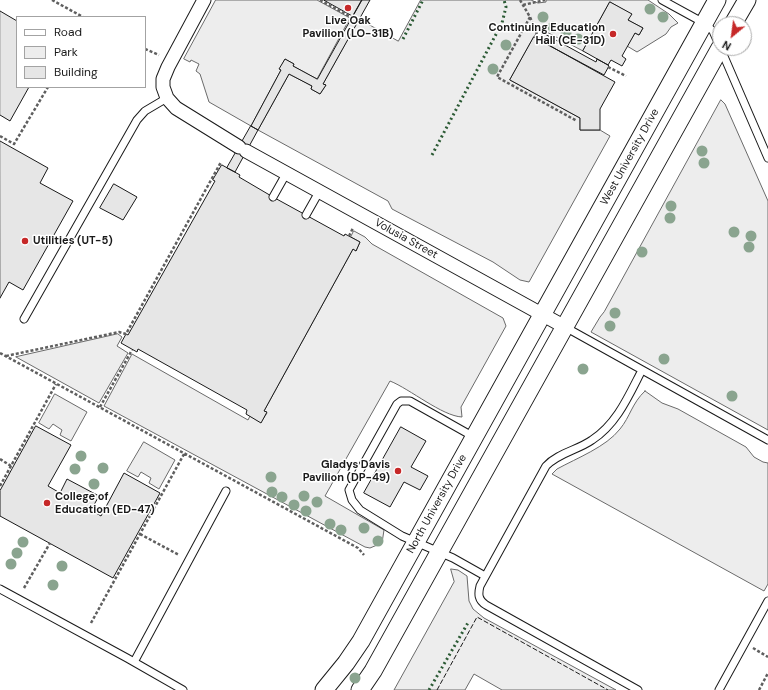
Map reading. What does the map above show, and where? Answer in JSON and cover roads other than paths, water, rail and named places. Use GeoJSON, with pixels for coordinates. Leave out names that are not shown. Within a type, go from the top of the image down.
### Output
{"type":"FeatureCollection","features":[{"type":"Feature","properties":{"kind":"street"},"geometry":{"type":"LineString","coordinates":[[167,98],[163,88],[163,79],[204,0]]}},
{"type":"Feature","properties":{"kind":"street","name":"West University Drive"},"geometry":{"type":"LineString","coordinates":[[543,314],[717,0]]}},
{"type":"Feature","properties":{"kind":"street"},"geometry":{"type":"LineString","coordinates":[[737,16],[746,0]]}},
{"type":"Feature","properties":{"kind":"street"},"geometry":{"type":"LineString","coordinates":[[360,690],[373,671],[716,56]]}},
{"type":"Feature","properties":{"kind":"street","name":"Volusia Street"},"geometry":{"type":"LineString","coordinates":[[167,98],[176,108],[188,116],[286,174],[565,327]]}},
{"type":"Feature","properties":{"kind":"street","name":"North University Drive"},"geometry":{"type":"LineString","coordinates":[[324,690],[346,663],[361,641],[543,314]]}},
{"type":"Feature","properties":{"kind":"lane"},"geometry":{"type":"LineString","coordinates":[[662,0],[704,23],[712,30]]}},
{"type":"Feature","properties":{"kind":"lane"},"geometry":{"type":"LineString","coordinates":[[723,56],[768,158]]}},
{"type":"Feature","properties":{"kind":"lane"},"geometry":{"type":"LineString","coordinates":[[24,319],[137,120],[145,111],[167,98]]}},
{"type":"Feature","properties":{"kind":"lane"},"geometry":{"type":"LineString","coordinates":[[273,197],[286,174]]}},
{"type":"Feature","properties":{"kind":"lane"},"geometry":{"type":"LineString","coordinates":[[306,215],[319,192]]}},
{"type":"Feature","properties":{"kind":"lane"},"geometry":{"type":"LineString","coordinates":[[565,327],[768,440]]}},
{"type":"Feature","properties":{"kind":"lane"},"geometry":{"type":"LineString","coordinates":[[638,690],[481,602],[478,594],[485,576],[546,466],[555,459],[592,440],[608,428],[618,414],[642,370]]}},
{"type":"Feature","properties":{"kind":"lane"},"geometry":{"type":"LineString","coordinates":[[474,437],[410,401],[401,401],[397,404],[349,490],[355,506],[360,510],[402,536],[460,562],[485,576]]}},
{"type":"Feature","properties":{"kind":"lane"},"geometry":{"type":"LineString","coordinates":[[134,662],[226,491]]}},
{"type":"Feature","properties":{"kind":"lane"},"geometry":{"type":"LineString","coordinates":[[0,589],[183,690]]}},
{"type":"Feature","properties":{"kind":"lane"},"geometry":{"type":"LineString","coordinates":[[719,690],[768,601]]}},
{"type":"Feature","properties":{"kind":"place","name":"Live Oak Pavilion (LO-31B)"},"geometry":{"type":"Point","coordinates":[348,8]}},
{"type":"Feature","properties":{"kind":"place","name":"Continuing Education Hall (CE-31D)"},"geometry":{"type":"Point","coordinates":[613,34]}},
{"type":"Feature","properties":{"kind":"place","name":"Utilities (UT-5)"},"geometry":{"type":"Point","coordinates":[25,241]}},
{"type":"Feature","properties":{"kind":"place","name":"Gladys Davis Pavilion (DP-49)"},"geometry":{"type":"Point","coordinates":[398,471]}},
{"type":"Feature","properties":{"kind":"place","name":"College of Education (ED-47)"},"geometry":{"type":"Point","coordinates":[47,503]}}]}
